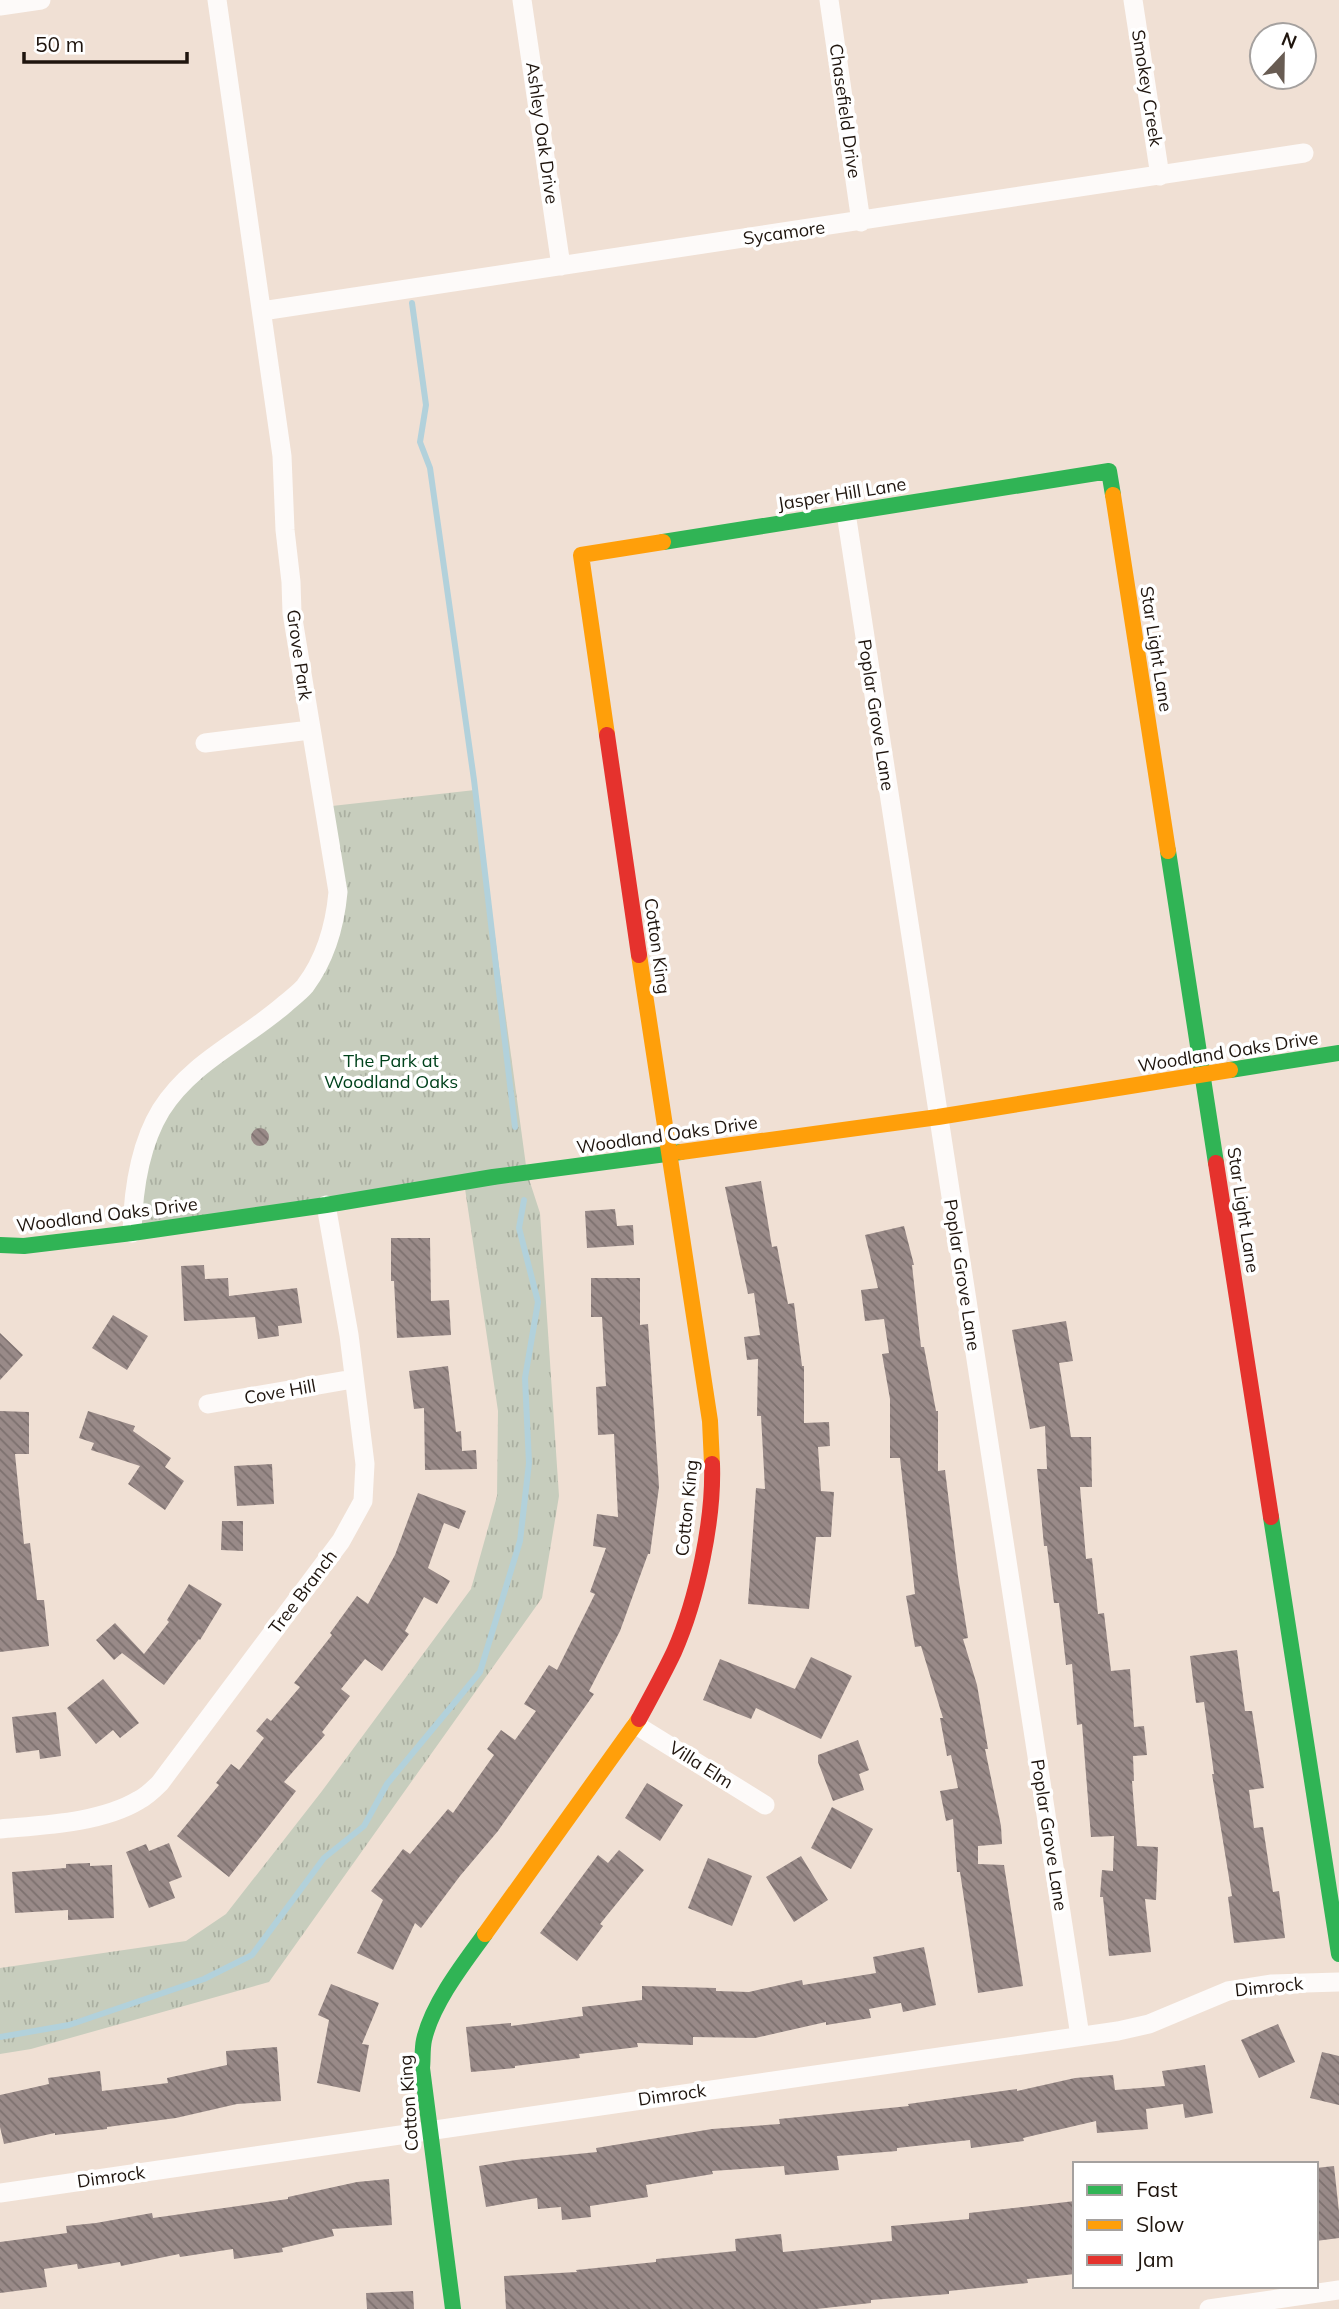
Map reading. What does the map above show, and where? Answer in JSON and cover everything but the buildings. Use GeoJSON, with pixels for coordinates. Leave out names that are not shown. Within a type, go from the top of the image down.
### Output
{"type":"FeatureCollection","features":[{"type":"Feature","properties":{"kind":"street"},"geometry":{"type":"LineString","coordinates":[[0,6],[41,0]]}},
{"type":"Feature","properties":{"kind":"street","name":"Grove Park"},"geometry":{"type":"LineString","coordinates":[[132,1233],[133,1203],[142,1155],[160,1111],[199,1066],[274,1014],[304,987],[328,943],[335,921],[338,892],[292,613],[282,456],[217,0]]}},
{"type":"Feature","properties":{"kind":"street","name":"Ashley Oak Drive"},"geometry":{"type":"LineString","coordinates":[[522,0],[561,266]]}},
{"type":"Feature","properties":{"kind":"street","name":"Chasefield Drive"},"geometry":{"type":"LineString","coordinates":[[829,0],[861,222]]}},
{"type":"Feature","properties":{"kind":"street","name":"Smokey Creek"},"geometry":{"type":"LineString","coordinates":[[1133,0],[1160,176]]}},
{"type":"Feature","properties":{"kind":"street","name":"Sycamore"},"geometry":{"type":"LineString","coordinates":[[262,311],[1304,153]]}},
{"type":"Feature","properties":{"kind":"street","name":"Jasper Hill Lane"},"geometry":{"type":"LineString","coordinates":[[581,555],[1109,471]]}},
{"type":"Feature","properties":{"kind":"street","name":"Star Light Lane"},"geometry":{"type":"LineString","coordinates":[[1109,471],[1339,1954]]}},
{"type":"Feature","properties":{"kind":"street","name":"Poplar Grove Lane"},"geometry":{"type":"LineString","coordinates":[[846,513],[1080,2036]]}},
{"type":"Feature","properties":{"kind":"street","name":"Cotton King"},"geometry":{"type":"LineString","coordinates":[[453,2309],[422,2068],[424,2040],[438,2006],[457,1973],[636,1725],[674,1651],[693,1597],[703,1555],[712,1477],[710,1421],[668,1155],[581,555]]}},
{"type":"Feature","properties":{"kind":"street"},"geometry":{"type":"LineString","coordinates":[[205,743],[310,730]]}},
{"type":"Feature","properties":{"kind":"street","name":"Woodland Oaks Drive"},"geometry":{"type":"LineString","coordinates":[[0,1245],[24,1246],[132,1233],[464,1182],[938,1117],[1339,1053]]}},
{"type":"Feature","properties":{"kind":"street","name":"Tree Branch"},"geometry":{"type":"LineString","coordinates":[[0,1829],[66,1823],[115,1811],[139,1800],[160,1783],[341,1541],[363,1501],[365,1464],[349,1335],[326,1205]]}},
{"type":"Feature","properties":{"kind":"street","name":"Cove Hill"},"geometry":{"type":"LineString","coordinates":[[208,1404],[353,1379]]}},
{"type":"Feature","properties":{"kind":"street","name":"Villa Elm"},"geometry":{"type":"LineString","coordinates":[[636,1725],[765,1805]]}},
{"type":"Feature","properties":{"kind":"street","name":"Dimrock"},"geometry":{"type":"LineString","coordinates":[[0,2193],[1118,2031],[1149,2024],[1228,1991],[1272,1984],[1339,1982]]}},
{"type":"Feature","properties":{"kind":"street"},"geometry":{"type":"LineString","coordinates":[[1209,2309],[1339,2290]]}},
{"type":"Feature","properties":{"kind":"green space","name":"The Park at Woodland Oaks"},"geometry":{"type":"Polygon","coordinates":[[[475,790],[527,1173],[540,1213],[559,1496],[542,1598],[269,1982],[31,2049],[0,2054],[0,1968],[186,1941],[226,1914],[322,1791],[471,1589],[497,1496],[498,1411],[464,1182],[132,1233],[160,1111],[304,987],[336,921],[323,807],[475,790]]]}},
{"type":"Feature","properties":{"kind":"waterway"},"geometry":{"type":"LineString","coordinates":[[412,303],[426,405],[420,442],[430,468],[474,780],[515,1127]]}},
{"type":"Feature","properties":{"kind":"waterway"},"geometry":{"type":"LineString","coordinates":[[0,2037],[69,2025],[204,1979],[252,1955],[324,1858],[364,1826],[387,1784],[480,1672],[520,1541],[529,1463],[525,1378],[538,1302],[519,1228],[524,1200]]}},
{"type":"Feature","properties":{"kind":"traffic: fast"},"geometry":{"type":"LineString","coordinates":[[663,542],[1109,471],[1113,495]]}},
{"type":"Feature","properties":{"kind":"traffic: fast"},"geometry":{"type":"LineString","coordinates":[[1168,851],[1216,1163]]}},
{"type":"Feature","properties":{"kind":"traffic: fast"},"geometry":{"type":"LineString","coordinates":[[1230,1070],[1339,1053]]}},
{"type":"Feature","properties":{"kind":"traffic: fast"},"geometry":{"type":"LineString","coordinates":[[0,1245],[24,1246],[132,1233],[493,1177],[681,1152]]}},
{"type":"Feature","properties":{"kind":"traffic: fast"},"geometry":{"type":"LineString","coordinates":[[1271,1517],[1339,1954]]}},
{"type":"Feature","properties":{"kind":"traffic: fast"},"geometry":{"type":"LineString","coordinates":[[453,2309],[422,2068],[423,2047],[428,2026],[441,1999],[485,1934]]}},
{"type":"Feature","properties":{"kind":"traffic: slow"},"geometry":{"type":"LineString","coordinates":[[1113,495],[1168,851]]}},
{"type":"Feature","properties":{"kind":"traffic: slow"},"geometry":{"type":"LineString","coordinates":[[607,735],[581,555],[663,542]]}},
{"type":"Feature","properties":{"kind":"traffic: slow"},"geometry":{"type":"LineString","coordinates":[[639,955],[710,1421],[712,1464]]}},
{"type":"Feature","properties":{"kind":"traffic: slow"},"geometry":{"type":"LineString","coordinates":[[681,1152],[938,1117],[1230,1070]]}},
{"type":"Feature","properties":{"kind":"traffic: slow"},"geometry":{"type":"LineString","coordinates":[[485,1934],[639,1719]]}},
{"type":"Feature","properties":{"kind":"traffic: jam"},"geometry":{"type":"LineString","coordinates":[[607,735],[639,955]]}},
{"type":"Feature","properties":{"kind":"traffic: jam"},"geometry":{"type":"LineString","coordinates":[[1216,1163],[1271,1517]]}},
{"type":"Feature","properties":{"kind":"traffic: jam"},"geometry":{"type":"LineString","coordinates":[[639,1719],[674,1652],[690,1609],[707,1534],[712,1464]]}}]}
